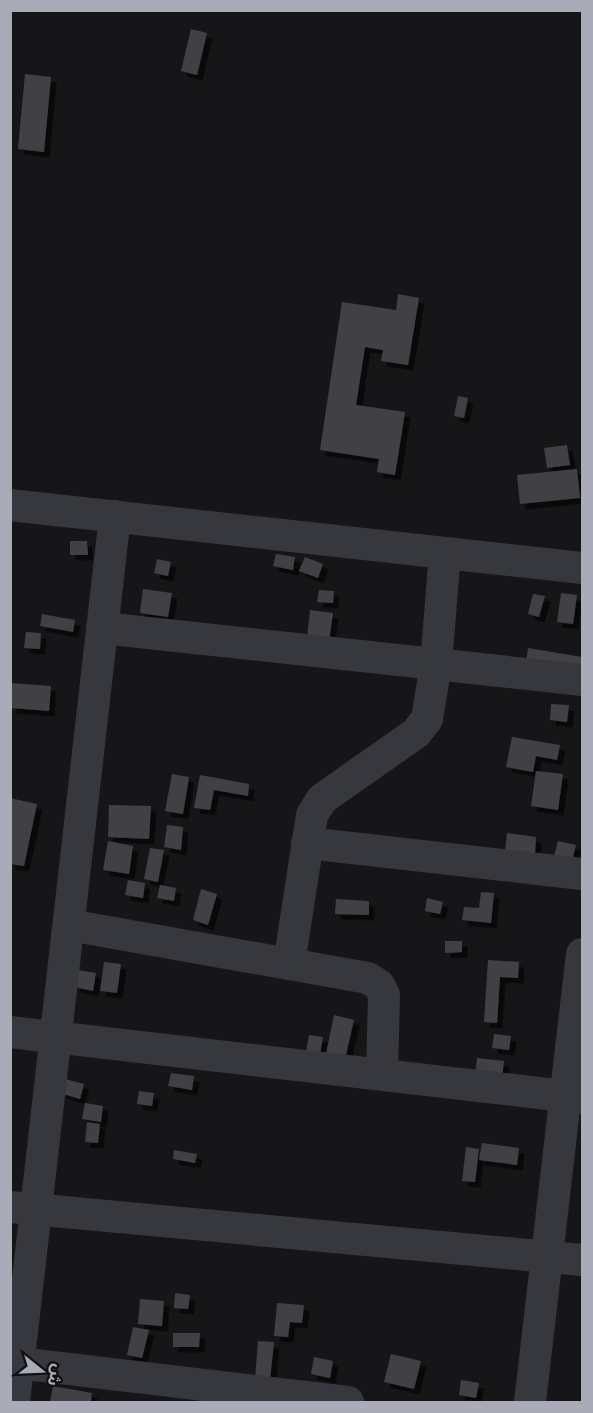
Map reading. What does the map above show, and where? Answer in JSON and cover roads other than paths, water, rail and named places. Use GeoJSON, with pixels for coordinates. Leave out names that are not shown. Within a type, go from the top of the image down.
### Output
{"type":"FeatureCollection","features":[{"type":"Feature","properties":{"kind":"street"},"geometry":{"type":"LineString","coordinates":[[10,504],[582,568]]}},
{"type":"Feature","properties":{"kind":"street"},"geometry":{"type":"LineString","coordinates":[[14,1402],[24,1209],[55,1037],[115,516]]}},
{"type":"Feature","properties":{"kind":"street"},"geometry":{"type":"LineString","coordinates":[[289,964],[312,815],[322,799],[422,727],[427,719],[436,664],[445,553]]}},
{"type":"Feature","properties":{"kind":"street"},"geometry":{"type":"LineString","coordinates":[[102,628],[582,680]]}},
{"type":"Feature","properties":{"kind":"street"},"geometry":{"type":"LineString","coordinates":[[307,843],[582,874]]}},
{"type":"Feature","properties":{"kind":"street"},"geometry":{"type":"LineString","coordinates":[[69,925],[368,978],[379,985],[384,995],[381,1074]]}},
{"type":"Feature","properties":{"kind":"street"},"geometry":{"type":"LineString","coordinates":[[530,1402],[546,1257],[574,1097],[582,954]]}},
{"type":"Feature","properties":{"kind":"street"},"geometry":{"type":"LineString","coordinates":[[10,1032],[574,1097]]}},
{"type":"Feature","properties":{"kind":"street"},"geometry":{"type":"LineString","coordinates":[[24,1209],[582,1260]]}},
{"type":"Feature","properties":{"kind":"street"},"geometry":{"type":"LineString","coordinates":[[15,1363],[247,1396],[348,1402]]}}]}
